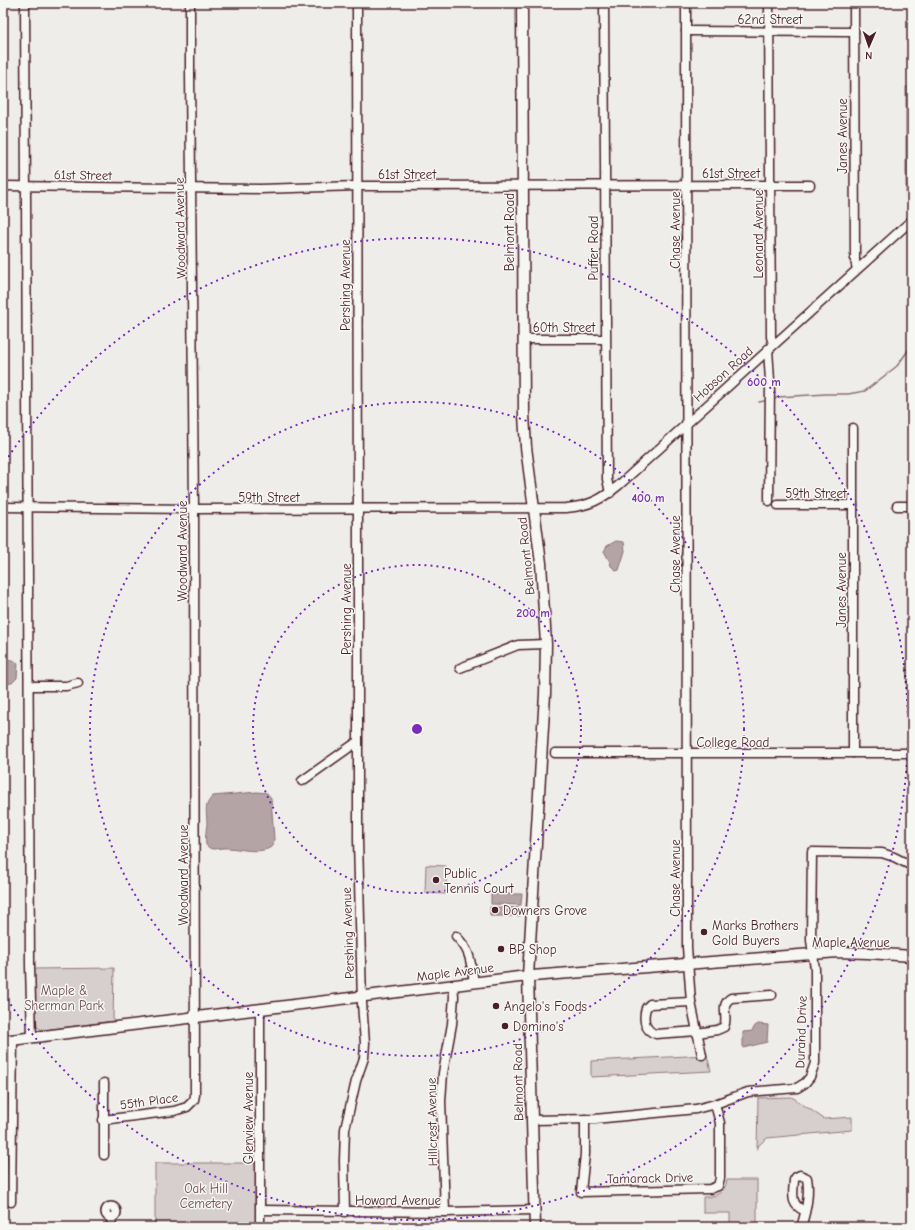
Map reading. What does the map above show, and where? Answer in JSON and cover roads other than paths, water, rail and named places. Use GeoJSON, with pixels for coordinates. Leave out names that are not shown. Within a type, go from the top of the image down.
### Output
{"type":"FeatureCollection","features":[{"type":"Feature","properties":{"kind":"main road","name":"Belmont Road"},"geometry":{"type":"LineString","coordinates":[[522,3],[524,428],[544,587],[546,644],[545,694],[528,976],[535,1227]]}},
{"type":"Feature","properties":{"kind":"main road","name":"Maple Avenue"},"geometry":{"type":"LineString","coordinates":[[8,1040],[528,976],[813,954],[852,952],[912,956]]}},
{"type":"Feature","properties":{"kind":"street"},"geometry":{"type":"LineString","coordinates":[[24,3],[30,958],[32,1037]]}},
{"type":"Feature","properties":{"kind":"street","name":"Woodward Avenue"},"geometry":{"type":"LineString","coordinates":[[190,3],[194,508],[194,1100]]}},
{"type":"Feature","properties":{"kind":"street","name":"Pershing Avenue"},"geometry":{"type":"LineString","coordinates":[[345,1212],[344,1157],[346,1130],[365,1051],[362,996],[357,742],[357,3]]}},
{"type":"Feature","properties":{"kind":"street","name":"Puffer Road"},"geometry":{"type":"LineString","coordinates":[[604,3],[605,339],[607,478],[610,493]]}},
{"type":"Feature","properties":{"kind":"street","name":"Chase Avenue"},"geometry":{"type":"LineString","coordinates":[[686,3],[688,753],[686,837],[688,963],[691,1002],[702,1055]]}},
{"type":"Feature","properties":{"kind":"street","name":"Leonard Avenue"},"geometry":{"type":"LineString","coordinates":[[769,3],[771,337],[769,501]]}},
{"type":"Feature","properties":{"kind":"street","name":"Janes Avenue"},"geometry":{"type":"LineString","coordinates":[[854,3],[854,253],[857,269]]}},
{"type":"Feature","properties":{"kind":"street","name":"62nd Street"},"geometry":{"type":"LineString","coordinates":[[686,31],[854,32]]}},
{"type":"Feature","properties":{"kind":"street","name":"61st Street"},"geometry":{"type":"LineString","coordinates":[[3,186],[260,189],[358,186],[810,185]]}},
{"type":"Feature","properties":{"kind":"street","name":"Hobson Road"},"geometry":{"type":"LineString","coordinates":[[534,508],[566,508],[585,506],[610,493],[912,221]]}},
{"type":"Feature","properties":{"kind":"street","name":"60th Street"},"geometry":{"type":"LineString","coordinates":[[523,339],[605,339]]}},
{"type":"Feature","properties":{"kind":"street","name":"Janes Avenue"},"geometry":{"type":"LineString","coordinates":[[853,428],[853,753]]}},
{"type":"Feature","properties":{"kind":"street","name":"59th Street"},"geometry":{"type":"LineString","coordinates":[[778,505],[853,505]]}},
{"type":"Feature","properties":{"kind":"street"},"geometry":{"type":"LineString","coordinates":[[897,506],[912,506]]}},
{"type":"Feature","properties":{"kind":"street","name":"59th Street"},"geometry":{"type":"LineString","coordinates":[[3,507],[358,509],[534,508]]}},
{"type":"Feature","properties":{"kind":"street"},"geometry":{"type":"LineString","coordinates":[[460,668],[518,645],[546,644]]}},
{"type":"Feature","properties":{"kind":"street"},"geometry":{"type":"LineString","coordinates":[[29,686],[66,686],[78,683]]}},
{"type":"Feature","properties":{"kind":"street"},"geometry":{"type":"LineString","coordinates":[[302,781],[357,742]]}},
{"type":"Feature","properties":{"kind":"street","name":"College Road"},"geometry":{"type":"LineString","coordinates":[[555,753],[912,753]]}},
{"type":"Feature","properties":{"kind":"street","name":"Durand Drive"},"geometry":{"type":"LineString","coordinates":[[532,1120],[585,1119],[696,1109],[748,1092],[793,1089],[804,1083],[810,1077],[814,1069],[815,1056],[815,969],[811,940],[812,852],[882,853],[912,866]]}},
{"type":"Feature","properties":{"kind":"street"},"geometry":{"type":"LineString","coordinates":[[456,936],[464,945],[471,957],[474,982]]}},
{"type":"Feature","properties":{"kind":"street","name":"Hillcrest Avenue"},"geometry":{"type":"LineString","coordinates":[[445,1212],[445,1170],[441,1101],[443,1072],[452,1024],[454,996],[453,985]]}},
{"type":"Feature","properties":{"kind":"street"},"geometry":{"type":"LineString","coordinates":[[691,1002],[650,1004],[646,1008],[644,1019],[647,1028],[652,1033],[656,1034],[717,1030],[724,1027],[726,1023],[725,1005],[731,998],[772,995]]}},
{"type":"Feature","properties":{"kind":"street","name":"Glenview Avenue"},"geometry":{"type":"LineString","coordinates":[[260,1009],[260,1227]]}},
{"type":"Feature","properties":{"kind":"street"},"geometry":{"type":"LineString","coordinates":[[8,1040],[13,1110],[11,1202]]}},
{"type":"Feature","properties":{"kind":"street"},"geometry":{"type":"LineString","coordinates":[[104,1083],[104,1155]]}},
{"type":"Feature","properties":{"kind":"street","name":"55th Place"},"geometry":{"type":"LineString","coordinates":[[103,1120],[174,1111],[187,1107],[194,1100]]}},
{"type":"Feature","properties":{"kind":"street","name":"Tamarack Drive"},"geometry":{"type":"LineString","coordinates":[[585,1119],[585,1154],[582,1192],[710,1189],[718,1186],[720,1178],[720,1124],[715,1104]]}},
{"type":"Feature","properties":{"kind":"street","name":"Howard Avenue"},"geometry":{"type":"LineString","coordinates":[[261,1210],[445,1212],[534,1210]]}},
{"type":"Feature","properties":{"kind":"street"},"geometry":{"type":"LineString","coordinates":[[801,1227],[806,1211]]}},
{"type":"Feature","properties":{"kind":"street"},"geometry":{"type":"LineString","coordinates":[[111,1217],[112,1227]]}},
{"type":"Feature","properties":{"kind":"waterway"},"geometry":{"type":"LineString","coordinates":[[775,399],[778,397],[848,394],[865,391],[897,366],[912,345]]}},
{"type":"Feature","properties":{"kind":"waterway"},"geometry":{"type":"LineString","coordinates":[[759,402],[764,401]]}},
{"type":"Feature","properties":{"kind":"place","name":"Public Tennis Court"},"geometry":{"type":"Point","coordinates":[436,880]}},
{"type":"Feature","properties":{"kind":"place","name":"Downers Grove"},"geometry":{"type":"Point","coordinates":[495,910]}},
{"type":"Feature","properties":{"kind":"place","name":"Marks Brothers Gold Buyers"},"geometry":{"type":"Point","coordinates":[704,932]}},
{"type":"Feature","properties":{"kind":"place","name":"BP Shop"},"geometry":{"type":"Point","coordinates":[501,949]}},
{"type":"Feature","properties":{"kind":"place","name":"Angelo's Foods"},"geometry":{"type":"Point","coordinates":[496,1006]}},
{"type":"Feature","properties":{"kind":"place","name":"Domino's"},"geometry":{"type":"Point","coordinates":[505,1026]}},
{"type":"Feature","properties":{"kind":"park label","name":"Maple & Sherman Park"},"geometry":{"type":"Point","coordinates":[64,998]}},
{"type":"Feature","properties":{"kind":"park label","name":"Oak Hill Cemetery"},"geometry":{"type":"Point","coordinates":[206,1196]}}]}
